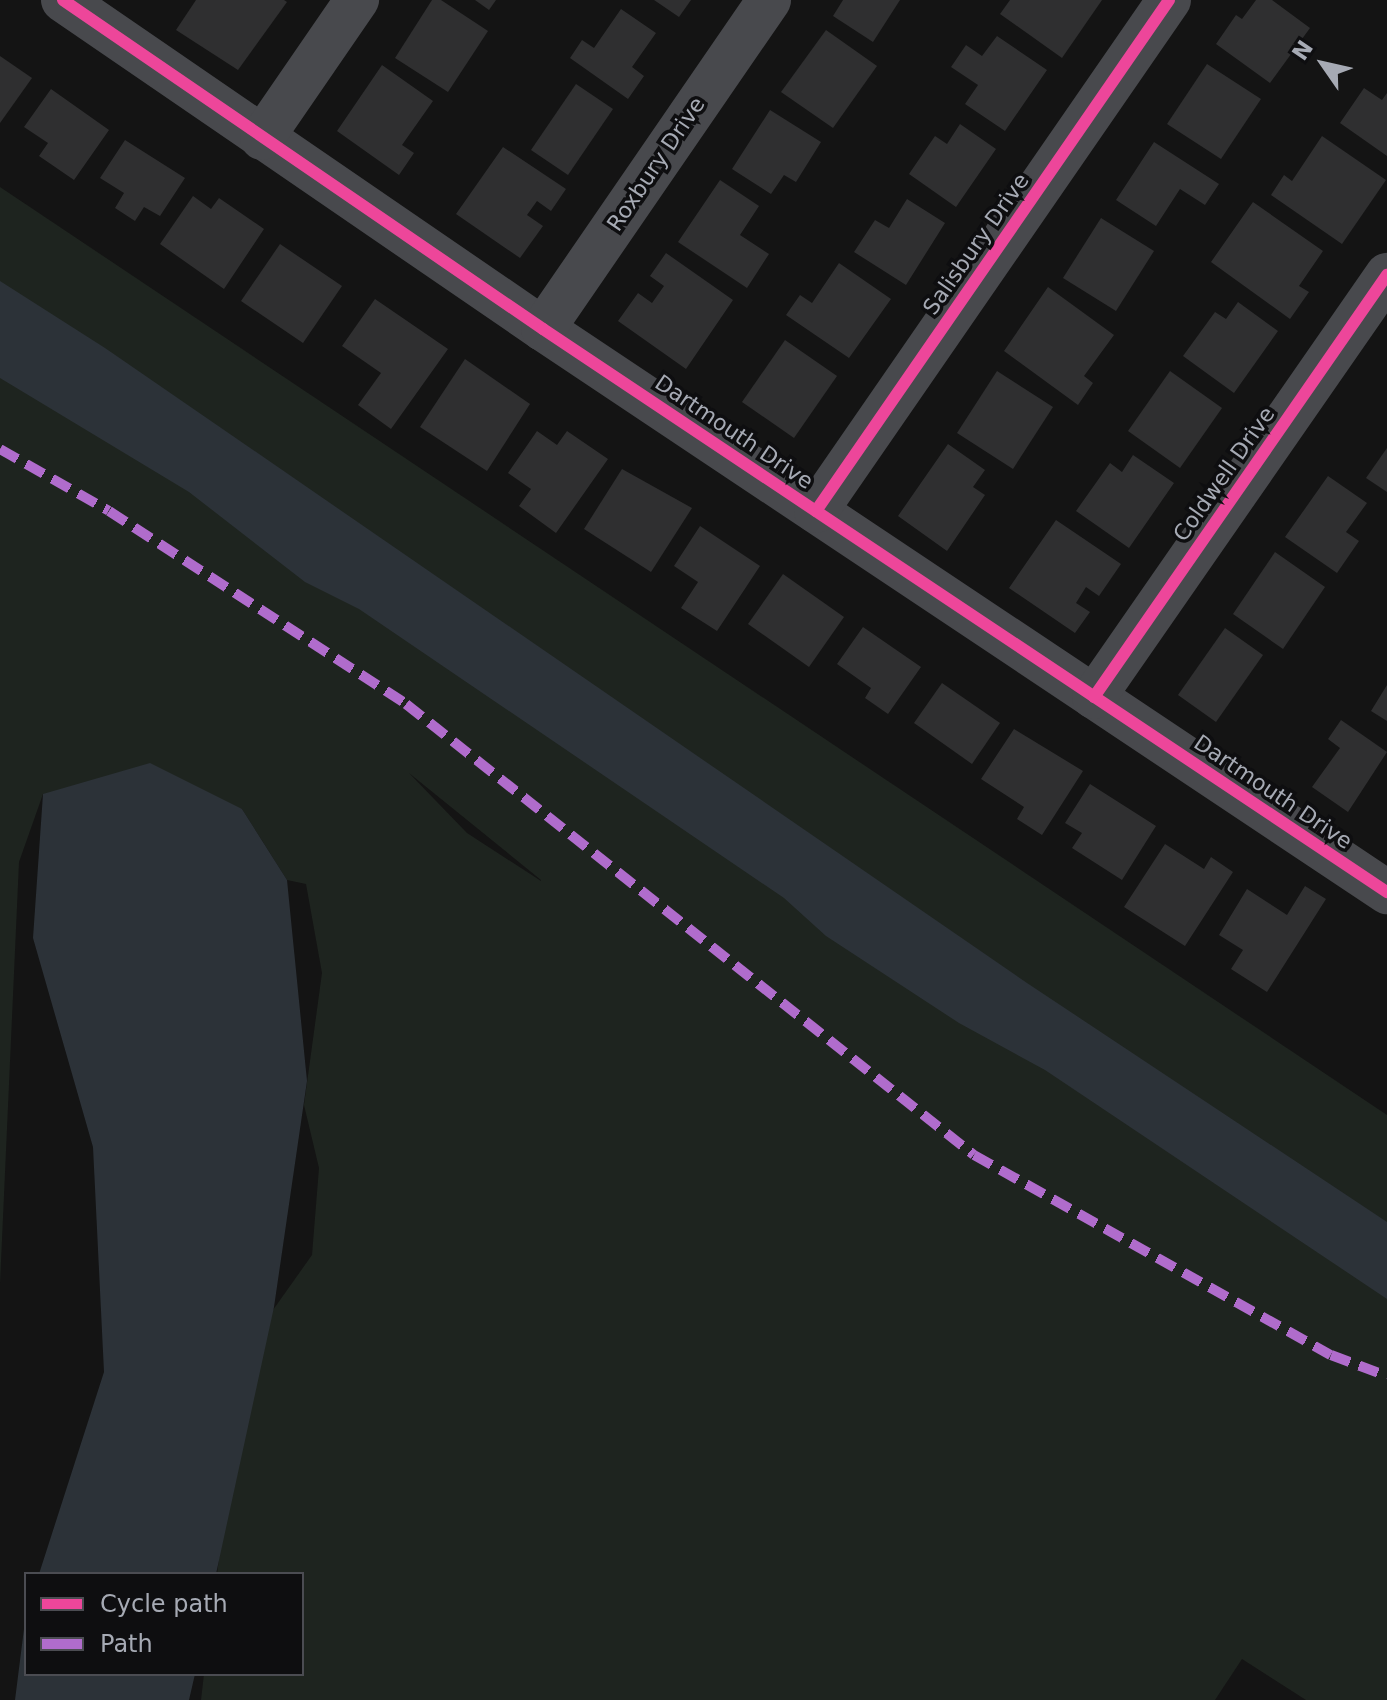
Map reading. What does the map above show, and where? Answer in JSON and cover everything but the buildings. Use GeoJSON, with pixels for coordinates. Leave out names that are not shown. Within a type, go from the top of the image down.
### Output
{"type":"FeatureCollection","features":[{"type":"Feature","properties":{"kind":"street","name":"Dartmouth Drive"},"geometry":{"type":"LineString","coordinates":[[63,0],[543,329],[1094,697],[1383,880]]}},
{"type":"Feature","properties":{"kind":"street"},"geometry":{"type":"LineString","coordinates":[[262,138],[357,0]]}},
{"type":"Feature","properties":{"kind":"street","name":"Roxbury Drive"},"geometry":{"type":"LineString","coordinates":[[543,329],[769,0]]}},
{"type":"Feature","properties":{"kind":"street","name":"Salisbury Drive"},"geometry":{"type":"LineString","coordinates":[[816,511],[1169,0]]}},
{"type":"Feature","properties":{"kind":"street","name":"Coldwell Drive"},"geometry":{"type":"LineString","coordinates":[[1094,697],[1387,275]]}},
{"type":"Feature","properties":{"kind":"shaded area"},"geometry":{"type":"Polygon","coordinates":[[[0,187],[1387,1115],[1387,1700],[1306,1700],[1242,1659],[1215,1700],[201,1700],[204,1676],[304,1676],[304,1572],[217,1572],[246,1348],[312,1255],[319,1168],[304,1105],[322,973],[306,884],[287,880],[242,809],[43,794],[19,862],[0,1284],[0,187]],[[409,773],[467,833],[541,880],[409,773]]]}},
{"type":"Feature","properties":{"kind":"shaded area"},"geometry":{"type":"Polygon","coordinates":[[[0,281],[105,348],[1027,983],[1387,1222],[1387,1299],[1045,1070],[959,1023],[826,936],[784,898],[359,609],[305,582],[189,492],[0,378],[0,281]]]}},
{"type":"Feature","properties":{"kind":"shaded area"},"geometry":{"type":"Polygon","coordinates":[[[150,763],[242,809],[287,880],[307,1081],[274,1307],[216,1572],[40,1572],[104,1372],[93,1147],[33,938],[43,794],[150,763]]]}},
{"type":"Feature","properties":{"kind":"shaded area"},"geometry":{"type":"Polygon","coordinates":[[[24,1629],[24,1676],[195,1676],[189,1700],[15,1700],[24,1629]]]}},
{"type":"Feature","properties":{"kind":"marked path"},"geometry":{"type":"LineString","coordinates":[[0,449],[109,511],[406,704],[974,1155],[1331,1355],[1387,1376]]}},
{"type":"Feature","properties":{"kind":"cycle path"},"geometry":{"type":"LineString","coordinates":[[63,0],[543,329],[1387,892]]}},
{"type":"Feature","properties":{"kind":"cycle path"},"geometry":{"type":"LineString","coordinates":[[816,511],[1169,0]]}},
{"type":"Feature","properties":{"kind":"cycle path"},"geometry":{"type":"LineString","coordinates":[[1094,697],[1387,275]]}}]}
